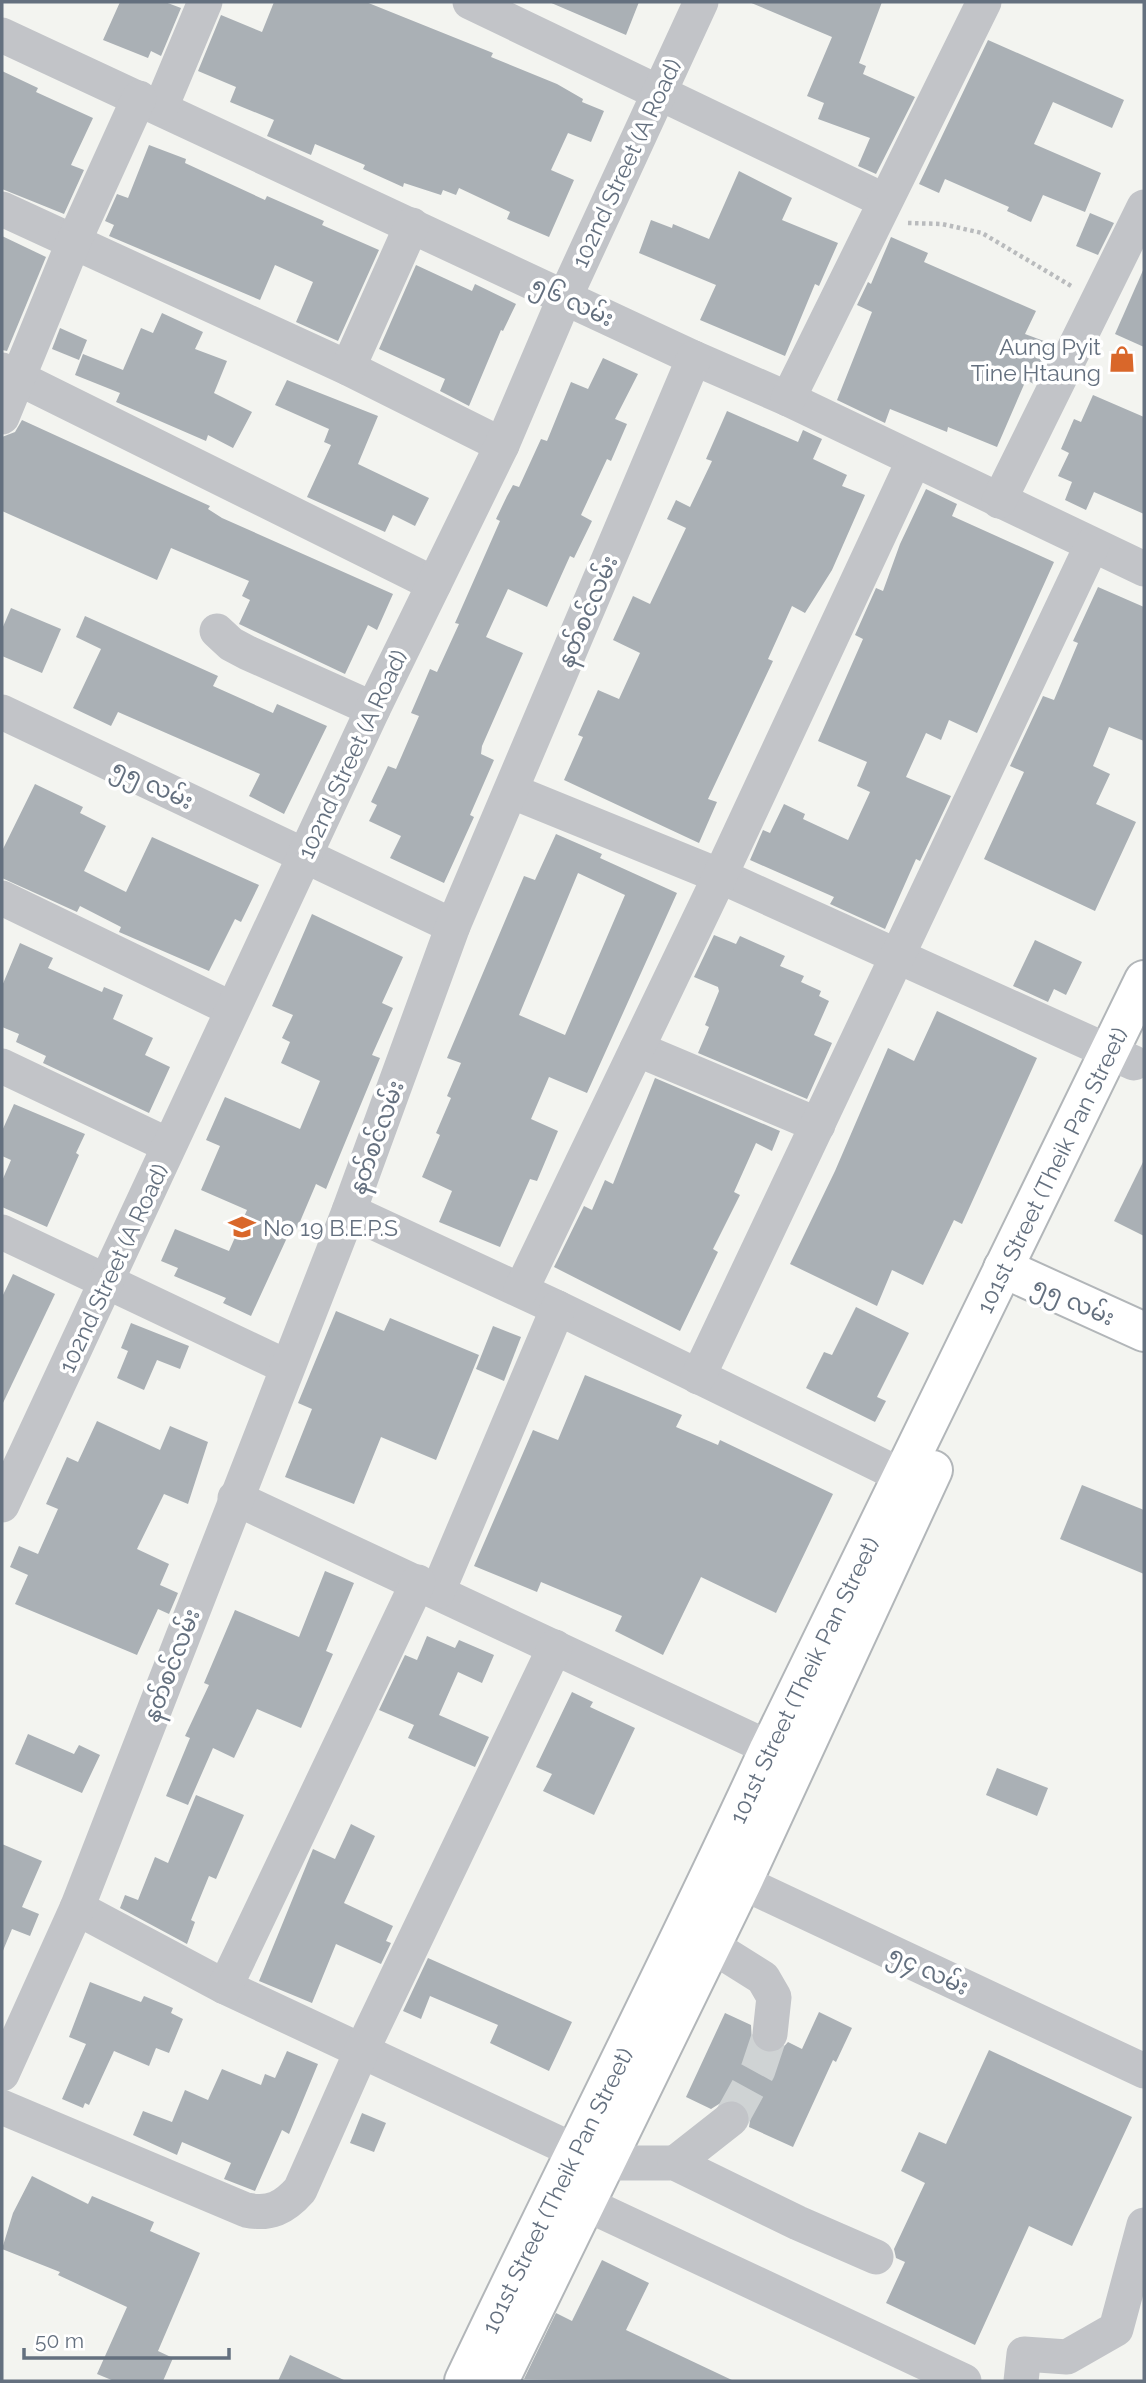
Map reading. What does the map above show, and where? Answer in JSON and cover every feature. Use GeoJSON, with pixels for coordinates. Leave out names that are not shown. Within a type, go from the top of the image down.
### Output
{"type":"FeatureCollection","features":[{"type":"Feature","properties":{"kind":"main road","name":"101st Street (Theik Pan Street)"},"geometry":{"type":"LineString","coordinates":[[499,2381],[586,2204],[589,2156],[728,1876],[913,1482],[1015,1274],[1129,1052],[1144,980]]}},
{"type":"Feature","properties":{"kind":"main road","name":"၅၅ လမ်း"},"geometry":{"type":"LineString","coordinates":[[1015,1274],[1144,1332]]}},
{"type":"Feature","properties":{"kind":"main road","name":"101st Street (Theik Pan Street)"},"geometry":{"type":"LineString","coordinates":[[464,2381],[589,2156],[712,1946],[728,1876]]}},
{"type":"Feature","properties":{"kind":"street"},"geometry":{"type":"LineString","coordinates":[[2,417],[10,374],[74,241],[205,2]]}},
{"type":"Feature","properties":{"kind":"street"},"geometry":{"type":"LineString","coordinates":[[470,2],[658,92],[880,212]]}},
{"type":"Feature","properties":{"kind":"street","name":"102nd Street (A Road)"},"geometry":{"type":"LineString","coordinates":[[2,1505],[373,709],[502,445],[565,297],[701,2]]}},
{"type":"Feature","properties":{"kind":"street"},"geometry":{"type":"LineString","coordinates":[[788,398],[984,2]]}},
{"type":"Feature","properties":{"kind":"street","name":"၅၆ လမ်း"},"geometry":{"type":"LineString","coordinates":[[2,34],[694,358],[788,398],[1144,569]]}},
{"type":"Feature","properties":{"kind":"street"},"geometry":{"type":"LineString","coordinates":[[999,501],[1144,207]]}},
{"type":"Feature","properties":{"kind":"street"},"geometry":{"type":"LineString","coordinates":[[2,209],[348,368],[502,445]]}},
{"type":"Feature","properties":{"kind":"street"},"geometry":{"type":"LineString","coordinates":[[348,368],[412,225]]}},
{"type":"Feature","properties":{"kind":"street","name":"နတ်စင်လမ်း"},"geometry":{"type":"LineString","coordinates":[[2,2074],[77,1908],[349,1211],[453,926],[694,358]]}},
{"type":"Feature","properties":{"kind":"street"},"geometry":{"type":"LineString","coordinates":[[10,374],[434,584]]}},
{"type":"Feature","properties":{"kind":"street"},"geometry":{"type":"LineString","coordinates":[[521,1290],[720,876],[914,460]]}},
{"type":"Feature","properties":{"kind":"street"},"geometry":{"type":"LineString","coordinates":[[698,1377],[1092,545]]}},
{"type":"Feature","properties":{"kind":"street"},"geometry":{"type":"LineString","coordinates":[[217,631],[239,648],[373,709]]}},
{"type":"Feature","properties":{"kind":"street","name":"၅၅ လမ်း"},"geometry":{"type":"LineString","coordinates":[[2,712],[453,926]]}},
{"type":"Feature","properties":{"kind":"street"},"geometry":{"type":"LineString","coordinates":[[511,790],[720,876],[898,957],[1129,1052]]}},
{"type":"Feature","properties":{"kind":"street"},"geometry":{"type":"LineString","coordinates":[[2,898],[232,1009]]}},
{"type":"Feature","properties":{"kind":"street"},"geometry":{"type":"LineString","coordinates":[[637,1049],[818,1125]]}},
{"type":"Feature","properties":{"kind":"street"},"geometry":{"type":"LineString","coordinates":[[2,1066],[169,1145]]}},
{"type":"Feature","properties":{"kind":"street"},"geometry":{"type":"LineString","coordinates":[[349,1211],[521,1290],[913,1482]]}},
{"type":"Feature","properties":{"kind":"street"},"geometry":{"type":"LineString","coordinates":[[2,1232],[287,1367]]}},
{"type":"Feature","properties":{"kind":"street"},"geometry":{"type":"LineString","coordinates":[[225,1987],[428,1587],[558,1308]]}},
{"type":"Feature","properties":{"kind":"street"},"geometry":{"type":"LineString","coordinates":[[235,1498],[783,1755]]}},
{"type":"Feature","properties":{"kind":"street"},"geometry":{"type":"LineString","coordinates":[[2,2107],[246,2210],[261,2213],[280,2209],[300,2190],[362,2050],[555,1647]]}},
{"type":"Feature","properties":{"kind":"street","name":"၅၄ လမ်း"},"geometry":{"type":"LineString","coordinates":[[728,1876],[1144,2071]]}},
{"type":"Feature","properties":{"kind":"street"},"geometry":{"type":"LineString","coordinates":[[77,1908],[225,1987],[589,2156],[675,2163],[798,2223],[877,2257]]}},
{"type":"Feature","properties":{"kind":"street"},"geometry":{"type":"LineString","coordinates":[[712,1946],[764,1978],[774,1997],[770,2034]]}},
{"type":"Feature","properties":{"kind":"street"},"geometry":{"type":"LineString","coordinates":[[675,2163],[731,2119]]}},
{"type":"Feature","properties":{"kind":"street"},"geometry":{"type":"LineString","coordinates":[[586,2204],[964,2381]]}},
{"type":"Feature","properties":{"kind":"street"},"geometry":{"type":"LineString","coordinates":[[1021,2381],[1024,2354],[1067,2357],[1116,2329],[1144,2225]]}},
{"type":"Feature","properties":{"kind":"path"},"geometry":{"type":"LineString","coordinates":[[880,212],[982,233],[1098,301]]}},
{"type":"Feature","properties":{"kind":"building"},"geometry":{"type":"Polygon","coordinates":[[[120,2],[165,2],[181,8],[161,56],[151,51],[148,58],[103,40],[120,2]]]}},
{"type":"Feature","properties":{"kind":"building"},"geometry":{"type":"Polygon","coordinates":[[[274,2],[366,2],[493,53],[491,57],[557,84],[583,99],[582,102],[604,111],[591,142],[568,133],[551,170],[574,180],[549,237],[507,219],[510,212],[459,188],[456,195],[443,190],[441,195],[404,183],[403,187],[363,169],[365,165],[315,144],[311,155],[267,136],[274,120],[230,102],[236,87],[198,71],[221,15],[262,32],[274,2]]]}},
{"type":"Feature","properties":{"kind":"building"},"geometry":{"type":"Polygon","coordinates":[[[549,2],[639,2],[626,35],[549,2]]]}},
{"type":"Feature","properties":{"kind":"building"},"geometry":{"type":"Polygon","coordinates":[[[749,2],[882,2],[859,63],[866,66],[863,74],[915,97],[876,174],[858,166],[870,138],[818,119],[824,103],[807,96],[832,37],[749,2]]]}},
{"type":"Feature","properties":{"kind":"building"},"geometry":{"type":"Polygon","coordinates":[[[988,40],[1124,100],[1112,128],[1053,102],[1034,144],[1101,173],[1085,212],[1043,195],[1031,222],[1007,211],[1009,207],[945,179],[939,193],[919,184],[988,40]]]}},
{"type":"Feature","properties":{"kind":"building"},"geometry":{"type":"Polygon","coordinates":[[[2,71],[38,88],[36,92],[93,118],[71,165],[84,170],[64,214],[2,189],[2,71]]]}},
{"type":"Feature","properties":{"kind":"building"},"geometry":{"type":"Polygon","coordinates":[[[149,145],[186,159],[185,163],[265,200],[267,196],[324,221],[322,225],[379,250],[338,341],[296,322],[313,282],[275,265],[260,300],[109,236],[114,225],[105,221],[117,194],[128,198],[149,145]]]}},
{"type":"Feature","properties":{"kind":"building"},"geometry":{"type":"Polygon","coordinates":[[[739,171],[792,198],[782,220],[838,243],[819,286],[815,284],[785,356],[700,320],[716,285],[639,253],[651,220],[672,228],[673,224],[709,239],[739,171]]]}},
{"type":"Feature","properties":{"kind":"building"},"geometry":{"type":"Polygon","coordinates":[[[1090,213],[1114,223],[1098,255],[1076,246],[1090,213]]]}},
{"type":"Feature","properties":{"kind":"building"},"geometry":{"type":"Polygon","coordinates":[[[2,236],[46,257],[7,351],[2,350],[2,236]]]}},
{"type":"Feature","properties":{"kind":"building"},"geometry":{"type":"Polygon","coordinates":[[[891,237],[928,253],[924,262],[1036,311],[1025,334],[1052,344],[1034,384],[1026,380],[997,447],[948,427],[947,432],[890,409],[885,423],[837,400],[872,312],[857,305],[868,282],[871,284],[891,237]]]}},
{"type":"Feature","properties":{"kind":"building"},"geometry":{"type":"Polygon","coordinates":[[[416,265],[472,291],[475,284],[516,304],[503,331],[501,330],[469,406],[440,391],[445,379],[379,349],[416,265]]]}},
{"type":"Feature","properties":{"kind":"building"},"geometry":{"type":"Polygon","coordinates":[[[1144,268],[1144,347],[1115,334],[1144,268]]]}},
{"type":"Feature","properties":{"kind":"building"},"geometry":{"type":"Polygon","coordinates":[[[162,313],[203,332],[195,349],[227,361],[214,393],[252,412],[233,448],[208,435],[206,441],[116,402],[120,393],[75,375],[83,354],[123,370],[141,328],[153,333],[162,313]]]}},
{"type":"Feature","properties":{"kind":"building"},"geometry":{"type":"Polygon","coordinates":[[[60,328],[87,340],[79,360],[52,349],[60,328]]]}},
{"type":"Feature","properties":{"kind":"building"},"geometry":{"type":"Polygon","coordinates":[[[603,358],[638,374],[615,419],[627,424],[611,461],[607,459],[581,515],[592,521],[574,558],[570,556],[547,607],[508,589],[486,637],[523,653],[482,746],[481,754],[494,760],[470,815],[474,817],[444,883],[390,858],[401,836],[369,821],[377,805],[371,802],[388,766],[396,769],[419,716],[411,713],[430,669],[437,672],[459,624],[455,623],[500,521],[496,519],[507,496],[513,485],[519,487],[541,439],[547,441],[571,382],[588,389],[603,358]]]}},
{"type":"Feature","properties":{"kind":"building"},"geometry":{"type":"Polygon","coordinates":[[[287,380],[378,416],[358,464],[429,498],[415,526],[393,515],[385,532],[307,497],[331,445],[324,442],[329,429],[275,405],[287,380]]]}},
{"type":"Feature","properties":{"kind":"building"},"geometry":{"type":"Polygon","coordinates":[[[1093,395],[1144,417],[1144,514],[1094,492],[1086,510],[1065,500],[1072,482],[1058,476],[1069,453],[1061,449],[1074,419],[1081,422],[1093,395]]]}},
{"type":"Feature","properties":{"kind":"building"},"geometry":{"type":"Polygon","coordinates":[[[727,411],[798,442],[803,430],[822,439],[813,459],[847,475],[842,486],[865,495],[832,570],[805,613],[792,606],[768,659],[773,661],[708,799],[717,802],[699,843],[564,780],[583,737],[578,735],[598,690],[619,699],[640,653],[613,640],[633,596],[650,604],[686,528],[667,519],[676,500],[690,507],[712,461],[706,459],[727,411]]]}},
{"type":"Feature","properties":{"kind":"building"},"geometry":{"type":"Polygon","coordinates":[[[22,420],[210,506],[208,509],[222,518],[393,594],[377,630],[368,625],[345,674],[239,624],[250,600],[242,596],[249,581],[171,548],[157,580],[2,511],[2,437],[15,432],[22,420]]]}},
{"type":"Feature","properties":{"kind":"building"},"geometry":{"type":"Polygon","coordinates":[[[926,489],[957,504],[952,516],[1054,562],[977,733],[949,720],[941,740],[926,733],[906,777],[951,796],[920,861],[916,859],[885,929],[830,904],[834,897],[750,860],[763,830],[770,833],[784,804],[805,814],[803,819],[848,840],[870,792],[857,786],[867,762],[818,741],[863,639],[855,635],[876,588],[883,591],[900,544],[926,489]]]}},
{"type":"Feature","properties":{"kind":"building"},"geometry":{"type":"Polygon","coordinates":[[[1098,587],[1144,607],[1144,741],[1109,727],[1093,766],[1110,774],[1096,804],[1136,822],[1095,911],[984,859],[1024,772],[1010,766],[1043,696],[1054,700],[1078,643],[1073,641],[1098,587]]]}},
{"type":"Feature","properties":{"kind":"building"},"geometry":{"type":"Polygon","coordinates":[[[11,608],[61,629],[42,673],[2,656],[2,629],[11,608]]]}},
{"type":"Feature","properties":{"kind":"building"},"geometry":{"type":"Polygon","coordinates":[[[85,616],[218,676],[213,686],[273,713],[277,704],[327,726],[284,814],[249,796],[260,774],[118,712],[111,726],[73,708],[101,649],[76,637],[85,616]]]}},
{"type":"Feature","properties":{"kind":"building"},"geometry":{"type":"Polygon","coordinates":[[[35,784],[83,807],[80,813],[106,826],[84,871],[126,892],[152,837],[259,885],[241,922],[235,919],[209,971],[119,932],[121,927],[80,906],[77,912],[2,878],[2,851],[35,784]]]}},
{"type":"Feature","properties":{"kind":"building"},"geometry":{"type":"Polygon","coordinates":[[[556,834],[602,854],[600,858],[677,893],[587,1093],[549,1077],[531,1119],[558,1131],[537,1181],[530,1179],[500,1247],[439,1222],[452,1191],[422,1177],[440,1135],[436,1133],[451,1098],[447,1096],[461,1063],[447,1058],[524,876],[535,880],[556,834]],[[578,873],[519,1015],[565,1035],[625,895],[578,873]]]}},
{"type":"Feature","properties":{"kind":"building"},"geometry":{"type":"Polygon","coordinates":[[[312,914],[403,957],[382,1003],[393,1008],[372,1055],[380,1058],[326,1189],[316,1184],[296,1231],[291,1229],[251,1316],[223,1303],[226,1298],[174,1276],[178,1268],[161,1261],[175,1229],[229,1251],[247,1210],[201,1190],[220,1146],[206,1140],[225,1097],[300,1129],[320,1081],[281,1063],[290,1042],[282,1038],[293,1015],[272,1006],[312,914]]]}},
{"type":"Feature","properties":{"kind":"building"},"geometry":{"type":"Polygon","coordinates":[[[714,935],[736,944],[740,936],[785,956],[780,966],[804,976],[801,982],[821,991],[819,996],[829,1001],[814,1035],[832,1043],[807,1099],[698,1053],[709,1027],[705,1025],[719,991],[718,987],[694,977],[714,935]]]}},
{"type":"Feature","properties":{"kind":"building"},"geometry":{"type":"Polygon","coordinates":[[[1035,940],[1082,962],[1066,995],[1054,989],[1048,1002],[1013,986],[1035,940]]]}},
{"type":"Feature","properties":{"kind":"building"},"geometry":{"type":"Polygon","coordinates":[[[20,943],[53,958],[48,968],[102,992],[104,987],[123,995],[113,1019],[153,1038],[145,1055],[170,1067],[149,1113],[43,1063],[46,1056],[16,1042],[19,1034],[2,1027],[2,986],[20,943]]]}},
{"type":"Feature","properties":{"kind":"building"},"geometry":{"type":"Polygon","coordinates":[[[937,1011],[1037,1058],[962,1224],[954,1220],[923,1285],[892,1270],[877,1306],[790,1264],[835,1171],[888,1048],[914,1061],[937,1011]]]}},
{"type":"Feature","properties":{"kind":"building"},"geometry":{"type":"Polygon","coordinates":[[[655,1078],[780,1131],[772,1151],[756,1143],[734,1192],[740,1195],[713,1249],[718,1252],[680,1331],[554,1267],[584,1206],[592,1210],[605,1180],[613,1184],[655,1078]]]}},
{"type":"Feature","properties":{"kind":"building"},"geometry":{"type":"Polygon","coordinates":[[[14,1104],[85,1134],[76,1153],[79,1155],[47,1227],[2,1207],[2,1181],[11,1160],[2,1156],[2,1131],[14,1104]]]}},
{"type":"Feature","properties":{"kind":"building"},"geometry":{"type":"Polygon","coordinates":[[[1144,1160],[1144,1236],[1114,1221],[1144,1160]]]}},
{"type":"Feature","properties":{"kind":"building"},"geometry":{"type":"Polygon","coordinates":[[[13,1274],[55,1294],[2,1405],[2,1297],[13,1274]]]}},
{"type":"Feature","properties":{"kind":"building"},"geometry":{"type":"Polygon","coordinates":[[[856,1307],[909,1333],[877,1397],[886,1401],[875,1422],[806,1388],[824,1352],[832,1355],[856,1307]]]}},
{"type":"Feature","properties":{"kind":"building"},"geometry":{"type":"Polygon","coordinates":[[[336,1311],[384,1331],[390,1318],[479,1355],[436,1460],[381,1437],[354,1504],[285,1477],[312,1409],[298,1403],[336,1311]]]}},
{"type":"Feature","properties":{"kind":"building"},"geometry":{"type":"Polygon","coordinates":[[[131,1323],[189,1346],[180,1369],[157,1360],[144,1390],[117,1378],[128,1351],[121,1348],[131,1323]]]}},
{"type":"Feature","properties":{"kind":"building"},"geometry":{"type":"Polygon","coordinates":[[[493,1326],[521,1337],[504,1381],[476,1369],[493,1326]]]}},
{"type":"Feature","properties":{"kind":"building"},"geometry":{"type":"Polygon","coordinates":[[[585,1375],[682,1415],[676,1427],[718,1445],[720,1440],[833,1494],[776,1613],[701,1577],[663,1655],[615,1631],[622,1616],[541,1582],[537,1592],[474,1566],[533,1430],[558,1440],[585,1375]]]}},
{"type":"Feature","properties":{"kind":"building"},"geometry":{"type":"Polygon","coordinates":[[[97,1421],[160,1450],[170,1426],[208,1442],[188,1504],[164,1494],[137,1549],[169,1564],[160,1585],[178,1593],[169,1614],[158,1609],[137,1655],[15,1604],[28,1575],[10,1567],[19,1546],[38,1554],[58,1509],[46,1504],[67,1457],[78,1462],[97,1421]]]}},
{"type":"Feature","properties":{"kind":"building"},"geometry":{"type":"Polygon","coordinates":[[[1082,1485],[1144,1510],[1144,1574],[1060,1539],[1082,1485]]]}},
{"type":"Feature","properties":{"kind":"building"},"geometry":{"type":"Polygon","coordinates":[[[325,1571],[354,1583],[326,1651],[333,1654],[301,1728],[257,1709],[234,1758],[213,1748],[188,1805],[166,1796],[190,1738],[185,1736],[209,1685],[204,1683],[235,1610],[299,1637],[325,1571]]]}},
{"type":"Feature","properties":{"kind":"building"},"geometry":{"type":"Polygon","coordinates":[[[427,1636],[455,1648],[459,1640],[494,1655],[482,1683],[458,1672],[439,1715],[489,1737],[475,1767],[408,1738],[414,1725],[379,1710],[405,1655],[417,1660],[427,1636]]]}},
{"type":"Feature","properties":{"kind":"building"},"geometry":{"type":"Polygon","coordinates":[[[572,1692],[593,1702],[590,1707],[635,1728],[594,1815],[543,1791],[552,1774],[536,1767],[572,1692]]]}},
{"type":"Feature","properties":{"kind":"building"},"geometry":{"type":"Polygon","coordinates":[[[28,1734],[74,1754],[79,1745],[100,1755],[82,1793],[15,1764],[28,1734]]]}},
{"type":"Feature","properties":{"kind":"building"},"geometry":{"type":"Polygon","coordinates":[[[997,1768],[1048,1788],[1037,1816],[986,1795],[997,1768]]]}},
{"type":"Feature","properties":{"kind":"building"},"geometry":{"type":"Polygon","coordinates":[[[196,1795],[244,1815],[216,1879],[209,1876],[191,1920],[195,1922],[187,1944],[120,1908],[125,1895],[138,1900],[155,1857],[168,1863],[196,1795]]]}},
{"type":"Feature","properties":{"kind":"building"},"geometry":{"type":"Polygon","coordinates":[[[351,1824],[375,1836],[344,1903],[393,1926],[386,1941],[391,1943],[381,1964],[336,1944],[312,2003],[259,1981],[313,1849],[335,1859],[351,1824]]]}},
{"type":"Feature","properties":{"kind":"building"},"geometry":{"type":"Polygon","coordinates":[[[2,1844],[42,1861],[22,1907],[39,1914],[30,1936],[12,1929],[2,1953],[2,1844]]]}},
{"type":"Feature","properties":{"kind":"building"},"geometry":{"type":"Polygon","coordinates":[[[428,1958],[572,2022],[549,2071],[490,2043],[498,2025],[430,1996],[421,2019],[403,2011],[428,1958]]]}},
{"type":"Feature","properties":{"kind":"building"},"geometry":{"type":"Polygon","coordinates":[[[90,1982],[141,2002],[144,1996],[173,2008],[171,2013],[183,2019],[169,2053],[156,2048],[149,2066],[114,2051],[89,2105],[85,2103],[83,2108],[62,2099],[86,2044],[69,2037],[90,1982]]]}},
{"type":"Feature","properties":{"kind":"building"},"geometry":{"type":"Polygon","coordinates":[[[819,2012],[852,2028],[836,2062],[833,2060],[793,2147],[749,2127],[751,2115],[739,2101],[727,2099],[711,2109],[686,2097],[725,2013],[751,2025],[752,2043],[759,2051],[769,2054],[779,2052],[788,2042],[802,2049],[819,2012]]]}},
{"type":"Feature","properties":{"kind":"building"},"geometry":{"type":"Polygon","coordinates":[[[989,2050],[1132,2117],[1072,2246],[1029,2226],[975,2345],[886,2303],[905,2262],[896,2258],[894,2249],[925,2183],[901,2171],[919,2132],[946,2144],[989,2050]]]}},
{"type":"Feature","properties":{"kind":"building"},"geometry":{"type":"Polygon","coordinates":[[[287,2051],[318,2064],[289,2134],[282,2130],[255,2191],[224,2179],[231,2163],[182,2142],[177,2155],[133,2135],[143,2111],[172,2122],[185,2090],[208,2100],[222,2069],[261,2085],[265,2074],[275,2078],[287,2051]]]}},
{"type":"Feature","properties":{"kind":"building"},"geometry":{"type":"Polygon","coordinates":[[[362,2113],[386,2123],[374,2152],[350,2143],[362,2113]]]}},
{"type":"Feature","properties":{"kind":"building"},"geometry":{"type":"Polygon","coordinates":[[[32,2176],[88,2204],[92,2196],[154,2222],[150,2231],[200,2253],[158,2351],[173,2358],[163,2381],[114,2381],[97,2374],[127,2307],[58,2275],[60,2272],[2,2249],[13,2213],[32,2176]]]}},
{"type":"Feature","properties":{"kind":"building"},"geometry":{"type":"Polygon","coordinates":[[[602,2260],[649,2283],[626,2330],[734,2381],[524,2379],[556,2313],[572,2321],[602,2260]]]}},
{"type":"Feature","properties":{"kind":"building"},"geometry":{"type":"Polygon","coordinates":[[[290,2355],[346,2381],[278,2381],[290,2355]]]}},
{"type":"Feature","properties":{"kind":"tunnel"},"geometry":{"type":"LineString","coordinates":[[731,2119],[758,2070],[770,2034]]}},
{"type":"Feature","properties":{"kind":"place","name":"Aung Pyit Tine Htaung"},"geometry":{"type":"Point","coordinates":[1122,359]}},
{"type":"Feature","properties":{"kind":"place","name":"No 19 B.E.P.S"},"geometry":{"type":"Point","coordinates":[242,1227]}}]}
